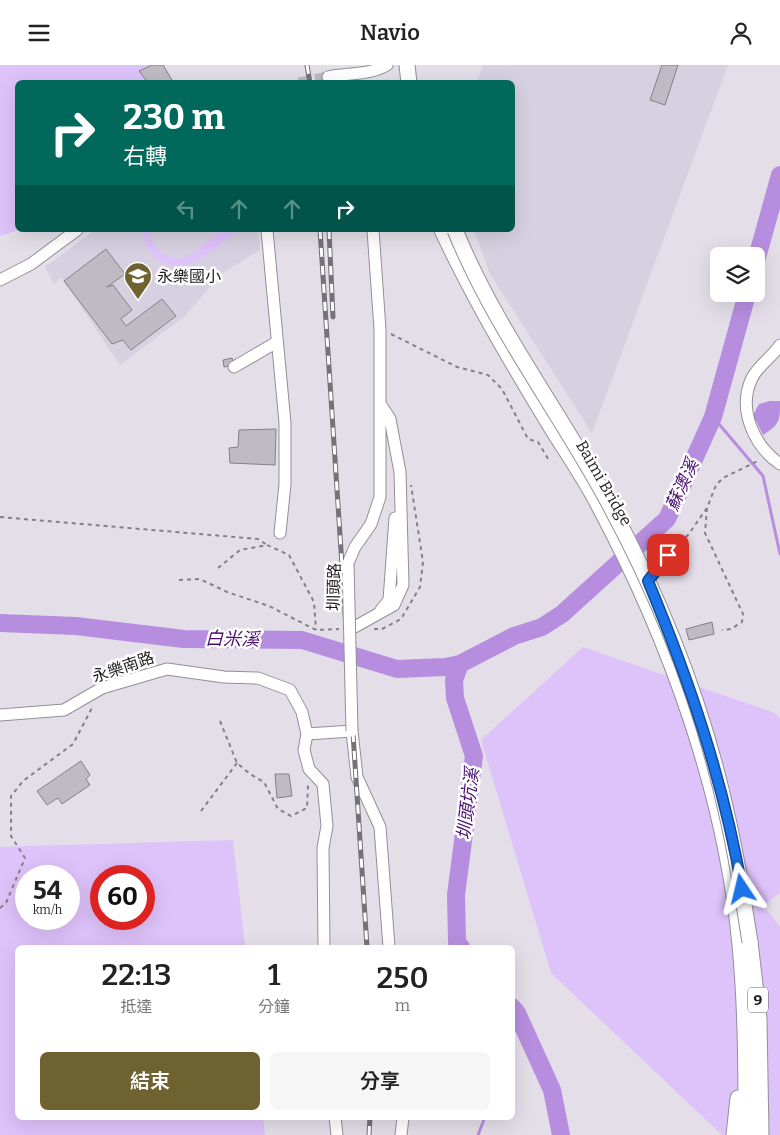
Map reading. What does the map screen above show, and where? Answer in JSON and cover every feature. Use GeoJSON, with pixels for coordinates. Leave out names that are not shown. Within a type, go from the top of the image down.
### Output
{"type":"FeatureCollection","features":[{"type":"Feature","properties":{"kind":"main road"},"geometry":{"type":"LineString","coordinates":[[407,65],[409,80]]}},
{"type":"Feature","properties":{"kind":"main road"},"geometry":{"type":"LineString","coordinates":[[417,65],[419,80]]}},
{"type":"Feature","properties":{"kind":"main road","name":"Baimi Bridge"},"geometry":{"type":"LineString","coordinates":[[443,232],[491,328],[598,503],[643,583],[674,644],[711,756],[727,813],[745,942]]}},
{"type":"Feature","properties":{"kind":"main road","name":"Baimi Bridge"},"geometry":{"type":"LineString","coordinates":[[456,232],[470,265],[500,323],[606,498],[643,583]]}},
{"type":"Feature","properties":{"kind":"main road","name":"9"},"geometry":{"type":"LineString","coordinates":[[745,942],[746,1135]]}},
{"type":"Feature","properties":{"kind":"main road","name":"9"},"geometry":{"type":"LineString","coordinates":[[745,942],[757,990],[761,1059],[761,1135]]}},
{"type":"Feature","properties":{"kind":"main road"},"geometry":{"type":"LineString","coordinates":[[734,1135],[746,1042]]}},
{"type":"Feature","properties":{"kind":"street"},"geometry":{"type":"LineString","coordinates":[[328,77],[371,73],[387,65]]}},
{"type":"Feature","properties":{"kind":"street"},"geometry":{"type":"LineString","coordinates":[[0,280],[31,264],[73,232]]}},
{"type":"Feature","properties":{"kind":"street"},"geometry":{"type":"LineString","coordinates":[[267,232],[285,423],[285,484],[280,533]]}},
{"type":"Feature","properties":{"kind":"street","name":"圳頭路"},"geometry":{"type":"LineString","coordinates":[[372,232],[380,329],[380,497],[371,524],[355,547],[348,563],[352,731],[357,777],[380,827],[389,945]]}},
{"type":"Feature","properties":{"kind":"street"},"geometry":{"type":"LineString","coordinates":[[234,367],[277,342]]}},
{"type":"Feature","properties":{"kind":"street"},"geometry":{"type":"LineString","coordinates":[[780,345],[752,377],[747,396],[746,416],[768,456],[780,464]]}},
{"type":"Feature","properties":{"kind":"street"},"geometry":{"type":"LineString","coordinates":[[351,629],[377,615],[389,600],[400,472],[390,419],[381,405]]}},
{"type":"Feature","properties":{"kind":"street"},"geometry":{"type":"LineString","coordinates":[[643,583],[668,555]]}},
{"type":"Feature","properties":{"kind":"street","name":"永樂南路"},"geometry":{"type":"LineString","coordinates":[[0,715],[64,710],[102,688],[167,669],[224,677],[258,678],[290,690],[302,712],[307,734],[304,750],[309,769],[323,784],[327,826],[323,848],[324,945]]}},
{"type":"Feature","properties":{"kind":"street"},"geometry":{"type":"LineString","coordinates":[[307,734],[352,731]]}},
{"type":"Feature","properties":{"kind":"street"},"geometry":{"type":"LineString","coordinates":[[335,1120],[337,1135]]}},
{"type":"Feature","properties":{"kind":"street"},"geometry":{"type":"LineString","coordinates":[[401,1135],[403,1120]]}},
{"type":"Feature","properties":{"kind":"path"},"geometry":{"type":"LineString","coordinates":[[380,329],[457,367],[488,375],[502,389],[528,439],[538,442],[550,462]]}},
{"type":"Feature","properties":{"kind":"path"},"geometry":{"type":"LineString","coordinates":[[668,555],[688,535],[707,508],[716,485],[723,478],[758,461]]}},
{"type":"Feature","properties":{"kind":"path"},"geometry":{"type":"LineString","coordinates":[[707,508],[705,533],[743,614],[742,621],[731,629],[722,630]]}},
{"type":"Feature","properties":{"kind":"path"},"geometry":{"type":"LineString","coordinates":[[0,517],[258,539],[289,555],[314,602],[316,630]]}},
{"type":"Feature","properties":{"kind":"path"},"geometry":{"type":"LineString","coordinates":[[218,568],[240,550],[267,545]]}},
{"type":"Feature","properties":{"kind":"path"},"geometry":{"type":"LineString","coordinates":[[0,908],[6,903],[25,858],[11,836],[11,796],[23,781],[73,744],[89,710],[95,704]]}},
{"type":"Feature","properties":{"kind":"path"},"geometry":{"type":"LineString","coordinates":[[220,721],[237,763],[250,774],[264,782],[278,809],[291,816],[307,808],[309,769]]}},
{"type":"Feature","properties":{"kind":"path"},"geometry":{"type":"LineString","coordinates":[[201,811],[237,763]]}},
{"type":"Feature","properties":{"kind":"shaded area"},"geometry":{"type":"Polygon","coordinates":[[[0,65],[161,65],[148,80],[15,80],[15,231],[0,236],[0,65]]]}},
{"type":"Feature","properties":{"kind":"shaded area"},"geometry":{"type":"Polygon","coordinates":[[[483,65],[728,65],[592,433],[490,274],[475,232],[515,232],[515,80],[478,80],[483,65]]]}},
{"type":"Feature","properties":{"kind":"shaded area","name":"永樂國小"},"geometry":{"type":"Polygon","coordinates":[[[92,232],[258,232],[260,250],[221,274],[185,316],[120,365],[61,277],[54,284],[45,267],[92,232]]]}},
{"type":"Feature","properties":{"kind":"shaded area"},"geometry":{"type":"Polygon","coordinates":[[[142,232],[150,232],[153,243],[159,251],[172,258],[180,258],[196,251],[218,233],[236,232],[202,258],[180,266],[164,263],[157,259],[151,253],[142,232]]]}},
{"type":"Feature","properties":{"kind":"shaded area"},"geometry":{"type":"Polygon","coordinates":[[[780,401],[779,418],[776,425],[763,435],[753,415],[759,404],[780,401]]]}},
{"type":"Feature","properties":{"kind":"shaded area"},"geometry":{"type":"Polygon","coordinates":[[[583,647],[775,713],[780,718],[780,893],[763,905],[780,927],[780,1135],[722,1135],[551,973],[481,740],[583,647]]]}},
{"type":"Feature","properties":{"kind":"shaded area"},"geometry":{"type":"Polygon","coordinates":[[[233,840],[245,945],[15,945],[15,1120],[263,1120],[265,1135],[0,1135],[0,847],[233,840]]]}},
{"type":"Feature","properties":{"kind":"building"},"geometry":{"type":"Polygon","coordinates":[[[152,65],[163,65],[172,80],[146,80],[139,71],[152,65]]]}},
{"type":"Feature","properties":{"kind":"building"},"geometry":{"type":"Polygon","coordinates":[[[662,65],[678,65],[665,105],[650,100],[662,65]]]}},
{"type":"Feature","properties":{"kind":"building"},"geometry":{"type":"Polygon","coordinates":[[[106,249],[125,274],[107,287],[113,285],[132,310],[121,319],[126,326],[162,299],[176,316],[131,350],[123,340],[112,344],[64,281],[106,249]]]}},
{"type":"Feature","properties":{"kind":"building"},"geometry":{"type":"Polygon","coordinates":[[[232,358],[234,365],[224,367],[223,360],[232,358]]]}},
{"type":"Feature","properties":{"kind":"building"},"geometry":{"type":"Polygon","coordinates":[[[276,429],[275,465],[230,463],[229,448],[238,447],[239,430],[276,429]]]}},
{"type":"Feature","properties":{"kind":"building"},"geometry":{"type":"Polygon","coordinates":[[[712,622],[714,634],[689,640],[686,629],[712,622]]]}},
{"type":"Feature","properties":{"kind":"building"},"geometry":{"type":"Polygon","coordinates":[[[81,761],[90,775],[86,779],[90,785],[62,804],[58,798],[47,805],[37,791],[81,761]]]}},
{"type":"Feature","properties":{"kind":"building"},"geometry":{"type":"Polygon","coordinates":[[[275,774],[289,774],[292,796],[277,798],[275,774]]]}},
{"type":"Feature","properties":{"kind":"waterway","name":"蘇澳溪"},"geometry":{"type":"LineString","coordinates":[[760,247],[780,175]]}},
{"type":"Feature","properties":{"kind":"waterway","name":"蘇澳溪"},"geometry":{"type":"LineString","coordinates":[[0,623],[76,626],[184,639],[302,640],[397,669],[445,667],[460,664],[514,636],[542,627],[562,614],[667,519],[713,417],[745,302]]}},
{"type":"Feature","properties":{"kind":"waterway"},"geometry":{"type":"LineString","coordinates":[[713,417],[763,476],[780,554]]}},
{"type":"Feature","properties":{"kind":"waterway","name":"圳頭坑溪"},"geometry":{"type":"LineString","coordinates":[[459,945],[457,942],[456,895],[474,756],[455,698],[454,680],[460,664]]}},
{"type":"Feature","properties":{"kind":"waterway","name":"圳頭坑溪"},"geometry":{"type":"LineString","coordinates":[[515,1011],[552,1090],[561,1135]]}},
{"type":"Feature","properties":{"kind":"waterway"},"geometry":{"type":"LineString","coordinates":[[478,1135],[484,1120]]}},
{"type":"Feature","properties":{"kind":"tunnel"},"geometry":{"type":"LineString","coordinates":[[314,80],[328,77]]}},
{"type":"Feature","properties":{"kind":"railway"},"geometry":{"type":"LineString","coordinates":[[307,65],[310,80]]}},
{"type":"Feature","properties":{"kind":"railway"},"geometry":{"type":"LineString","coordinates":[[320,232],[367,945]]}},
{"type":"Feature","properties":{"kind":"railway"},"geometry":{"type":"LineString","coordinates":[[329,232],[333,317]]}},
{"type":"Feature","properties":{"kind":"railway"},"geometry":{"type":"LineString","coordinates":[[369,1135],[370,1120]]}},
{"type":"Feature","properties":{"kind":"place","name":"永樂國小"},"geometry":{"type":"Point","coordinates":[138,300]}},
{"type":"Feature","properties":{"kind":"route"},"geometry":{"type":"LineString","coordinates":[[668,555],[648,581],[674,644],[711,756],[727,813],[742,889]]}},
{"type":"Feature","properties":{"kind":"water label","name":"白米溪"},"geometry":{"type":"Point","coordinates":[232,639]}}]}
